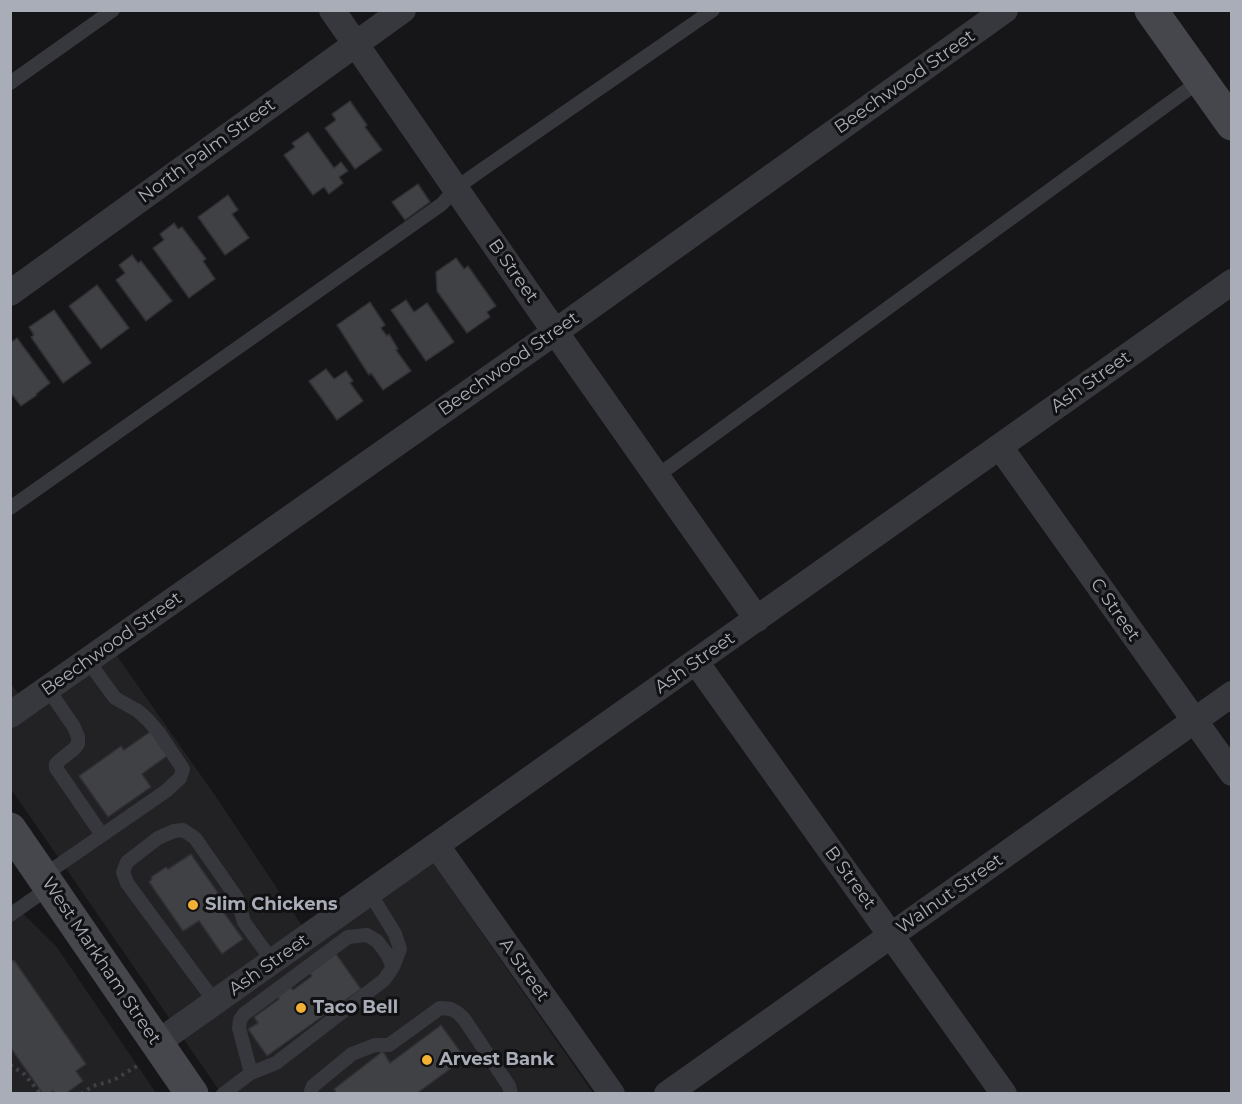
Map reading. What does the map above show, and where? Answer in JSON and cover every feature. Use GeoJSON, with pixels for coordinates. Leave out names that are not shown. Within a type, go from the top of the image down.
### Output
{"type":"FeatureCollection","features":[{"type":"Feature","properties":{"kind":"main road"},"geometry":{"type":"LineString","coordinates":[[1152,10],[1232,124]]}},
{"type":"Feature","properties":{"kind":"main road","name":"West Markham Street"},"geometry":{"type":"LineString","coordinates":[[10,829],[46,882],[147,1054],[192,1094]]}},
{"type":"Feature","properties":{"kind":"street","name":"B Street"},"geometry":{"type":"LineString","coordinates":[[332,10],[757,619]]}},
{"type":"Feature","properties":{"kind":"street","name":"North Palm Street"},"geometry":{"type":"LineString","coordinates":[[10,293],[404,10]]}},
{"type":"Feature","properties":{"kind":"street","name":"Beechwood Street"},"geometry":{"type":"LineString","coordinates":[[10,715],[555,332],[1005,10]]}},
{"type":"Feature","properties":{"kind":"street","name":"Ash Street"},"geometry":{"type":"LineString","coordinates":[[147,1054],[215,1002],[1232,282]]}},
{"type":"Feature","properties":{"kind":"street","name":"C Street"},"geometry":{"type":"LineString","coordinates":[[1000,447],[1232,773]]}},
{"type":"Feature","properties":{"kind":"street","name":"B Street"},"geometry":{"type":"LineString","coordinates":[[696,662],[1004,1094]]}},
{"type":"Feature","properties":{"kind":"street","name":"Walnut Street"},"geometry":{"type":"LineString","coordinates":[[667,1094],[1232,694]]}},
{"type":"Feature","properties":{"kind":"street","name":"A Street"},"geometry":{"type":"LineString","coordinates":[[436,846],[612,1094]]}},
{"type":"Feature","properties":{"kind":"lane"},"geometry":{"type":"LineString","coordinates":[[10,83],[113,10]]}},
{"type":"Feature","properties":{"kind":"lane"},"geometry":{"type":"LineString","coordinates":[[10,508],[442,204],[455,189],[713,10]]}},
{"type":"Feature","properties":{"kind":"lane"},"geometry":{"type":"LineString","coordinates":[[657,476],[1201,80]]}},
{"type":"Feature","properties":{"kind":"lane"},"geometry":{"type":"LineString","coordinates":[[10,915],[102,835],[166,791],[180,778],[183,769],[148,720],[138,711],[115,698],[88,661]]}},
{"type":"Feature","properties":{"kind":"lane"},"geometry":{"type":"LineString","coordinates":[[48,689],[74,727],[78,737],[78,744],[56,764],[56,768],[102,835]]}},
{"type":"Feature","properties":{"kind":"lane"},"geometry":{"type":"LineString","coordinates":[[215,1002],[127,883],[123,872],[127,862],[158,838],[183,830],[195,838],[237,898],[244,922],[273,962]]}},
{"type":"Feature","properties":{"kind":"lane"},"geometry":{"type":"LineString","coordinates":[[223,1094],[251,1073],[276,1063],[384,980],[393,967],[400,949],[395,934],[369,893]]}},
{"type":"Feature","properties":{"kind":"lane"},"geometry":{"type":"LineString","coordinates":[[251,1073],[239,1028],[244,1014],[348,938],[368,936],[377,941],[393,967]]}},
{"type":"Feature","properties":{"kind":"lane"},"geometry":{"type":"LineString","coordinates":[[310,1094],[313,1086],[352,1054],[375,1045],[389,1045],[440,1008],[459,1013],[464,1019],[509,1086],[511,1094]]}},
{"type":"Feature","properties":{"kind":"path"},"geometry":{"type":"LineString","coordinates":[[81,1094],[93,1086],[114,1080],[147,1054]]}},
{"type":"Feature","properties":{"kind":"path"},"geometry":{"type":"LineString","coordinates":[[10,1065],[24,1074],[41,1094]]}},
{"type":"Feature","properties":{"kind":"shaded area"},"geometry":{"type":"Polygon","coordinates":[[[117,656],[214,794],[313,942],[432,861],[593,1093],[221,1093],[11,789],[10,682],[33,714],[117,656]]]}},
{"type":"Feature","properties":{"kind":"shaded area"},"geometry":{"type":"Polygon","coordinates":[[[10,901],[56,946],[156,1093],[11,1093],[10,901]]]}},
{"type":"Feature","properties":{"kind":"building"},"geometry":{"type":"Polygon","coordinates":[[[350,101],[382,150],[355,169],[325,128],[336,120],[332,114],[350,101]]]}},
{"type":"Feature","properties":{"kind":"building"},"geometry":{"type":"Polygon","coordinates":[[[308,132],[334,168],[341,162],[348,171],[339,177],[343,183],[329,194],[324,187],[313,195],[284,155],[295,147],[292,143],[308,132]]]}},
{"type":"Feature","properties":{"kind":"building"},"geometry":{"type":"Polygon","coordinates":[[[418,184],[430,202],[405,220],[392,202],[418,184]]]}},
{"type":"Feature","properties":{"kind":"building"},"geometry":{"type":"Polygon","coordinates":[[[228,195],[238,210],[232,214],[249,238],[225,255],[198,217],[228,195]]]}},
{"type":"Feature","properties":{"kind":"building"},"geometry":{"type":"Polygon","coordinates":[[[174,223],[178,229],[182,227],[206,259],[203,261],[215,279],[189,298],[153,248],[164,240],[160,234],[174,223]]]}},
{"type":"Feature","properties":{"kind":"building"},"geometry":{"type":"Polygon","coordinates":[[[132,255],[138,263],[141,261],[172,301],[146,321],[116,280],[125,273],[119,265],[132,255]]]}},
{"type":"Feature","properties":{"kind":"building"},"geometry":{"type":"Polygon","coordinates":[[[456,258],[464,269],[468,266],[496,306],[487,312],[490,317],[467,333],[437,291],[436,272],[456,258]]]}},
{"type":"Feature","properties":{"kind":"building"},"geometry":{"type":"Polygon","coordinates":[[[97,285],[129,328],[101,349],[69,306],[97,285]]]}},
{"type":"Feature","properties":{"kind":"building"},"geometry":{"type":"Polygon","coordinates":[[[406,300],[414,312],[427,303],[454,342],[426,361],[391,310],[406,300]]]}},
{"type":"Feature","properties":{"kind":"building"},"geometry":{"type":"Polygon","coordinates":[[[370,302],[385,325],[381,328],[387,336],[389,334],[398,349],[396,350],[411,371],[383,390],[371,373],[369,375],[337,325],[370,302]]]}},
{"type":"Feature","properties":{"kind":"building"},"geometry":{"type":"Polygon","coordinates":[[[54,310],[91,363],[63,383],[31,337],[34,335],[29,327],[54,310]]]}},
{"type":"Feature","properties":{"kind":"building"},"geometry":{"type":"Polygon","coordinates":[[[17,338],[50,383],[21,406],[10,392],[10,343],[17,338]]]}},
{"type":"Feature","properties":{"kind":"building"},"geometry":{"type":"Polygon","coordinates":[[[326,369],[334,379],[346,371],[353,381],[350,383],[363,401],[337,420],[309,381],[326,369]]]}},
{"type":"Feature","properties":{"kind":"building"},"geometry":{"type":"Polygon","coordinates":[[[154,729],[171,753],[142,774],[151,787],[108,817],[79,776],[121,746],[124,750],[154,729]]]}},
{"type":"Feature","properties":{"kind":"building","name":"Slim Chickens"},"geometry":{"type":"Polygon","coordinates":[[[191,854],[225,903],[219,906],[243,939],[222,954],[199,921],[183,931],[149,882],[151,877],[166,867],[168,869],[191,854]]]}},
{"type":"Feature","properties":{"kind":"building","name":"Taco Bell"},"geometry":{"type":"Polygon","coordinates":[[[336,954],[361,989],[267,1056],[248,1029],[258,1023],[254,1017],[279,999],[277,996],[290,987],[293,990],[312,976],[310,973],[336,954]]]}},
{"type":"Feature","properties":{"kind":"building"},"geometry":{"type":"Polygon","coordinates":[[[14,960],[86,1064],[76,1071],[83,1081],[65,1094],[55,1094],[53,1091],[43,1094],[10,1047],[10,962],[14,960]]]}},
{"type":"Feature","properties":{"kind":"building","name":"Arvest Bank"},"geometry":{"type":"Polygon","coordinates":[[[441,1025],[465,1058],[416,1094],[337,1094],[334,1089],[383,1051],[390,1063],[441,1025]]]}},
{"type":"Feature","properties":{"kind":"place","name":"Slim Chickens"},"geometry":{"type":"Point","coordinates":[193,905]}},
{"type":"Feature","properties":{"kind":"place","name":"Taco Bell"},"geometry":{"type":"Point","coordinates":[301,1008]}},
{"type":"Feature","properties":{"kind":"place","name":"Arvest Bank"},"geometry":{"type":"Point","coordinates":[427,1060]}}]}
